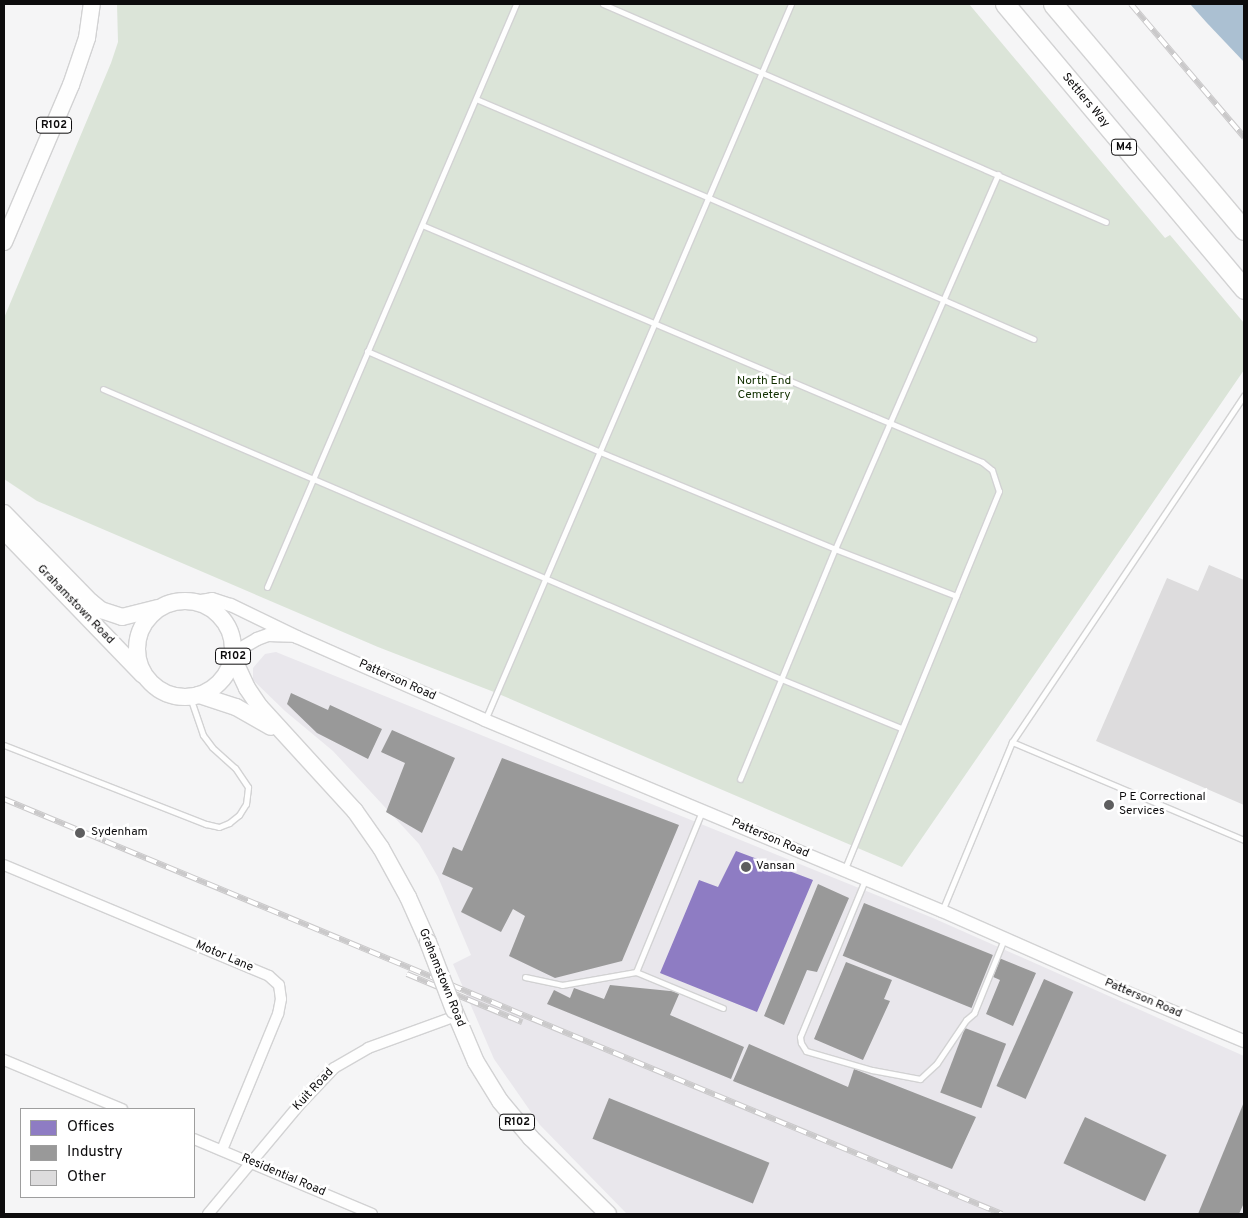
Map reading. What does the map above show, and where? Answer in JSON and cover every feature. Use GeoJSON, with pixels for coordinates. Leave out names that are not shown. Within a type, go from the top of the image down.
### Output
{"type":"FeatureCollection","features":[{"type":"Feature","properties":{"kind":"highway","name":"Settlers Way"},"geometry":{"type":"LineString","coordinates":[[1005,4],[1244,289]]}},
{"type":"Feature","properties":{"kind":"highway"},"geometry":{"type":"LineString","coordinates":[[1053,4],[1244,230]]}},
{"type":"Feature","properties":{"kind":"main road","name":"R102"},"geometry":{"type":"LineString","coordinates":[[4,242],[71,85],[87,38],[92,4]]}},
{"type":"Feature","properties":{"kind":"main road","name":"Grahamstown Road"},"geometry":{"type":"LineString","coordinates":[[4,513],[101,610],[122,617],[177,602],[195,602],[208,606],[224,620],[232,639],[233,656],[247,688],[284,734],[355,811],[381,848],[408,897],[428,942],[476,1062],[500,1101],[526,1133],[608,1214]]}},
{"type":"Feature","properties":{"kind":"main road","name":"Grahamstown Road"},"geometry":{"type":"LineString","coordinates":[[4,531],[159,689],[174,696],[195,696],[236,707],[284,734]]}},
{"type":"Feature","properties":{"kind":"main road"},"geometry":{"type":"LineString","coordinates":[[147,678],[139,663],[138,642],[145,622],[160,608]]}},
{"type":"Feature","properties":{"kind":"main road","name":"R102"},"geometry":{"type":"LineString","coordinates":[[195,696],[214,687],[226,674],[233,656]]}},
{"type":"Feature","properties":{"kind":"street","name":"Patterson Road"},"geometry":{"type":"LineString","coordinates":[[195,602],[219,600],[276,625],[297,637],[485,720],[942,911],[1126,992],[1244,1041]]}},
{"type":"Feature","properties":{"kind":"street","name":"Patterson Road"},"geometry":{"type":"LineString","coordinates":[[233,656],[257,638],[268,635],[297,637]]}},
{"type":"Feature","properties":{"kind":"street","name":"Motor Lane"},"geometry":{"type":"LineString","coordinates":[[4,865],[269,976],[279,985],[281,999],[278,1014],[222,1150]]}},
{"type":"Feature","properties":{"kind":"street","name":"Kuit Road"},"geometry":{"type":"LineString","coordinates":[[208,1214],[299,1105],[334,1068],[368,1048],[455,1013]]}},
{"type":"Feature","properties":{"kind":"street"},"geometry":{"type":"LineString","coordinates":[[4,1060],[120,1108]]}},
{"type":"Feature","properties":{"kind":"street","name":"Residential Road"},"geometry":{"type":"LineString","coordinates":[[195,1139],[372,1214]]}},
{"type":"Feature","properties":{"kind":"lane"},"geometry":{"type":"LineString","coordinates":[[266,587],[516,4]]}},
{"type":"Feature","properties":{"kind":"lane"},"geometry":{"type":"LineString","coordinates":[[602,4],[1106,222]]}},
{"type":"Feature","properties":{"kind":"lane"},"geometry":{"type":"LineString","coordinates":[[485,720],[791,4]]}},
{"type":"Feature","properties":{"kind":"lane"},"geometry":{"type":"LineString","coordinates":[[476,98],[1033,339]]}},
{"type":"Feature","properties":{"kind":"lane"},"geometry":{"type":"LineString","coordinates":[[740,779],[835,549],[998,174]]}},
{"type":"Feature","properties":{"kind":"lane"},"geometry":{"type":"LineString","coordinates":[[422,225],[982,462],[996,477],[999,491],[844,870]]}},
{"type":"Feature","properties":{"kind":"lane"},"geometry":{"type":"LineString","coordinates":[[367,351],[600,452],[835,549],[956,596]]}},
{"type":"Feature","properties":{"kind":"lane"},"geometry":{"type":"LineString","coordinates":[[103,389],[781,679],[901,728]]}},
{"type":"Feature","properties":{"kind":"lane"},"geometry":{"type":"LineString","coordinates":[[942,911],[1012,742],[1244,395]]}},
{"type":"Feature","properties":{"kind":"lane"},"geometry":{"type":"LineString","coordinates":[[4,745],[206,824],[219,827],[229,823],[239,815],[246,804],[248,787],[235,768],[212,747],[204,735],[195,696]]}},
{"type":"Feature","properties":{"kind":"lane"},"geometry":{"type":"LineString","coordinates":[[1012,742],[1244,840]]}},
{"type":"Feature","properties":{"kind":"lane"},"geometry":{"type":"LineString","coordinates":[[636,972],[702,811]]}},
{"type":"Feature","properties":{"kind":"lane"},"geometry":{"type":"LineString","coordinates":[[865,879],[800,1037],[806,1051],[872,1070],[920,1079],[937,1063],[966,1020],[974,1013],[1004,939]]}},
{"type":"Feature","properties":{"kind":"lane"},"geometry":{"type":"LineString","coordinates":[[525,976],[562,985],[636,972],[723,1008]]}},
{"type":"Feature","properties":{"kind":"shaded area"},"geometry":{"type":"Polygon","coordinates":[[[276,652],[933,918],[1244,1056],[1244,1214],[627,1214],[540,1125],[494,1059],[453,964],[471,955],[438,877],[419,844],[333,751],[285,711],[253,680],[253,668],[265,654],[276,652]]]}},
{"type":"Feature","properties":{"kind":"green space","name":"North End Cemetery"},"geometry":{"type":"Polygon","coordinates":[[[117,4],[969,4],[1165,238],[1170,235],[1244,323],[1244,370],[902,867],[494,692],[378,647],[37,501],[4,479],[4,318],[111,63],[118,42],[117,4]]]}},
{"type":"Feature","properties":{"kind":"water"},"geometry":{"type":"Polygon","coordinates":[[[1190,4],[1244,4],[1244,62],[1207,23],[1190,4]]]}},
{"type":"Feature","properties":{"kind":"building: Offices"},"geometry":{"type":"Polygon","coordinates":[[[736,851],[813,880],[757,1012],[660,973],[699,880],[718,887],[736,851]]]}},
{"type":"Feature","properties":{"kind":"building: Industry"},"geometry":{"type":"Polygon","coordinates":[[[291,693],[328,710],[330,705],[382,729],[368,759],[317,733],[287,704],[291,693]]]}},
{"type":"Feature","properties":{"kind":"building: Industry"},"geometry":{"type":"Polygon","coordinates":[[[392,730],[455,758],[422,833],[386,812],[405,763],[381,752],[392,730]]]}},
{"type":"Feature","properties":{"kind":"building: Industry"},"geometry":{"type":"Polygon","coordinates":[[[502,758],[679,825],[622,961],[555,978],[509,956],[525,916],[513,909],[501,932],[461,912],[473,888],[442,874],[453,847],[462,851],[502,758]]]}},
{"type":"Feature","properties":{"kind":"building: Industry"},"geometry":{"type":"Polygon","coordinates":[[[818,884],[849,898],[817,972],[807,970],[784,1025],[764,1016],[818,884]]]}},
{"type":"Feature","properties":{"kind":"building: Industry"},"geometry":{"type":"Polygon","coordinates":[[[864,903],[993,955],[972,1008],[843,956],[864,903]]]}},
{"type":"Feature","properties":{"kind":"building: Industry"},"geometry":{"type":"Polygon","coordinates":[[[999,958],[1036,973],[1013,1026],[986,1014],[1000,980],[991,976],[999,958]]]}},
{"type":"Feature","properties":{"kind":"building: Industry"},"geometry":{"type":"Polygon","coordinates":[[[846,962],[892,980],[884,999],[890,1001],[863,1060],[814,1039],[846,962]]]}},
{"type":"Feature","properties":{"kind":"building: Industry"},"geometry":{"type":"Polygon","coordinates":[[[1044,979],[1073,992],[1026,1099],[996,1086],[1044,979]]]}},
{"type":"Feature","properties":{"kind":"building: Industry"},"geometry":{"type":"Polygon","coordinates":[[[610,985],[680,992],[670,1015],[744,1047],[731,1079],[547,1004],[554,990],[570,998],[574,988],[604,999],[610,985]]]}},
{"type":"Feature","properties":{"kind":"building: Industry"},"geometry":{"type":"Polygon","coordinates":[[[965,1028],[1006,1044],[981,1108],[940,1092],[965,1028]]]}},
{"type":"Feature","properties":{"kind":"building: Industry"},"geometry":{"type":"Polygon","coordinates":[[[749,1044],[848,1087],[854,1069],[976,1117],[952,1169],[733,1081],[749,1044]]]}},
{"type":"Feature","properties":{"kind":"building: Industry"},"geometry":{"type":"Polygon","coordinates":[[[609,1098],[769,1163],[753,1204],[593,1139],[609,1098]]]}},
{"type":"Feature","properties":{"kind":"building: Industry"},"geometry":{"type":"Polygon","coordinates":[[[1244,1102],[1244,1203],[1239,1214],[1198,1214],[1244,1102]]]}},
{"type":"Feature","properties":{"kind":"building: Industry"},"geometry":{"type":"Polygon","coordinates":[[[1085,1117],[1167,1155],[1145,1201],[1063,1163],[1085,1117]]]}},
{"type":"Feature","properties":{"kind":"building: Other"},"geometry":{"type":"Polygon","coordinates":[[[1209,565],[1244,580],[1244,805],[1096,741],[1167,578],[1198,591],[1209,565]]]}},
{"type":"Feature","properties":{"kind":"railway"},"geometry":{"type":"LineString","coordinates":[[1131,4],[1244,137]]}},
{"type":"Feature","properties":{"kind":"railway"},"geometry":{"type":"LineString","coordinates":[[4,799],[1002,1214]]}},
{"type":"Feature","properties":{"kind":"railway"},"geometry":{"type":"LineString","coordinates":[[407,974],[522,1022]]}},
{"type":"Feature","properties":{"kind":"place","name":"P E Correctional Services"},"geometry":{"type":"Point","coordinates":[1109,805]}},
{"type":"Feature","properties":{"kind":"place","name":"Sydenham"},"geometry":{"type":"Point","coordinates":[80,833]}},
{"type":"Feature","properties":{"kind":"place","name":"Vansan"},"geometry":{"type":"Point","coordinates":[746,867]}}]}
